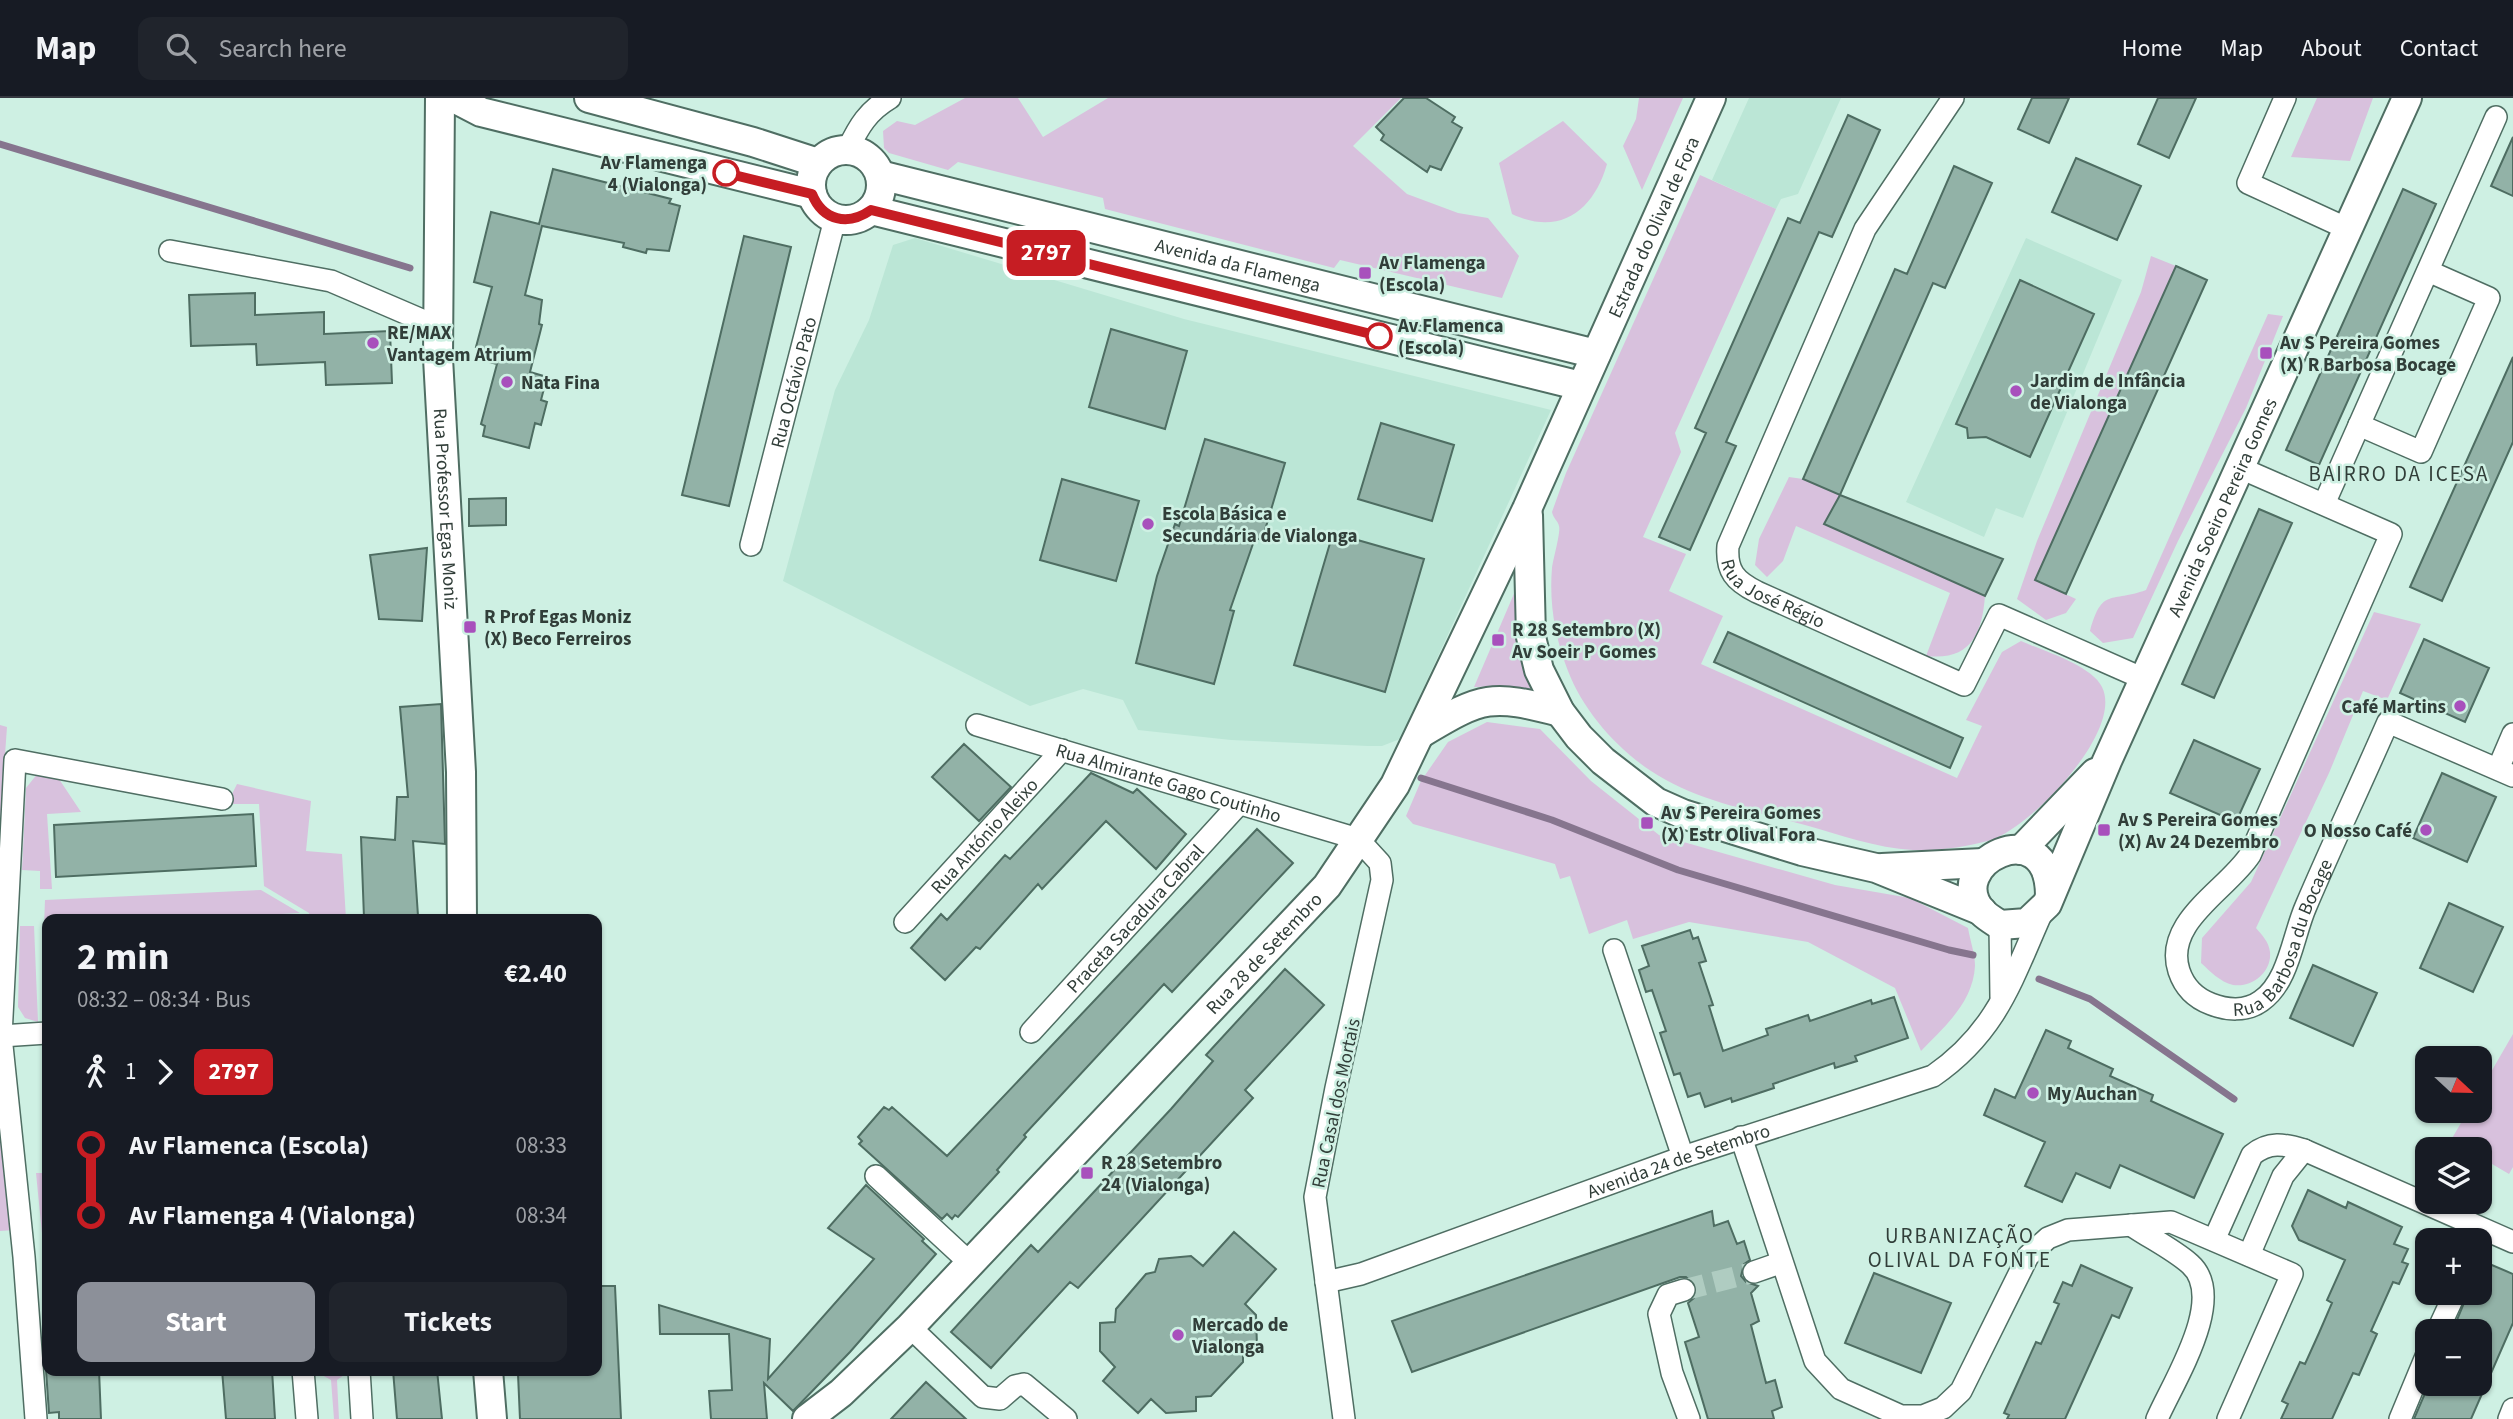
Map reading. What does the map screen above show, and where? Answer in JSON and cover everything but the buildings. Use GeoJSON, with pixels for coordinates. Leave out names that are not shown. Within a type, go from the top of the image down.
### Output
{"type":"FeatureCollection","features":[{"type":"Feature","properties":{"kind":"street","name":"Rua Professor Egas Moniz"},"geometry":{"type":"LineString","coordinates":[[440,98],[438,327],[461,772],[463,914]]}},
{"type":"Feature","properties":{"kind":"street"},"geometry":{"type":"LineString","coordinates":[[454,98],[481,113],[812,194]]}},
{"type":"Feature","properties":{"kind":"street"},"geometry":{"type":"LineString","coordinates":[[589,98],[753,142],[818,163]]}},
{"type":"Feature","properties":{"kind":"street","name":"Estrada do Olival de Fora"},"geometry":{"type":"LineString","coordinates":[[1581,386],[1711,98]]}},
{"type":"Feature","properties":{"kind":"street","name":"Rua José Régio"},"geometry":{"type":"LineString","coordinates":[[1953,98],[1865,229],[1728,545],[1727,562],[1732,576],[1749,588],[1964,685],[1999,615],[2144,679]]}},
{"type":"Feature","properties":{"kind":"street"},"geometry":{"type":"LineString","coordinates":[[2285,98],[2248,183],[2348,229]]}},
{"type":"Feature","properties":{"kind":"street","name":"Avenida Soeiro Pereira Gomes"},"geometry":{"type":"LineString","coordinates":[[2047,903],[2238,467],[2407,98]]}},
{"type":"Feature","properties":{"kind":"street"},"geometry":{"type":"LineString","coordinates":[[849,149],[862,122],[878,101]]}},
{"type":"Feature","properties":{"kind":"street"},"geometry":{"type":"LineString","coordinates":[[438,148],[451,128],[481,113]]}},
{"type":"Feature","properties":{"kind":"street"},"geometry":{"type":"LineString","coordinates":[[2324,504],[2496,117]]}},
{"type":"Feature","properties":{"kind":"street"},"geometry":{"type":"LineString","coordinates":[[849,149],[868,157],[880,175],[880,194],[871,210],[860,218],[835,219],[817,205],[811,183],[818,163],[827,155],[849,149]]}},
{"type":"Feature","properties":{"kind":"street","name":"Avenida da Flamenga"},"geometry":{"type":"LineString","coordinates":[[880,175],[1596,354]]}},
{"type":"Feature","properties":{"kind":"street","name":"Avenida da Flamenga"},"geometry":{"type":"LineString","coordinates":[[871,210],[1581,386]]}},
{"type":"Feature","properties":{"kind":"street","name":"Rua Octávio Pato"},"geometry":{"type":"LineString","coordinates":[[751,545],[835,219]]}},
{"type":"Feature","properties":{"kind":"street"},"geometry":{"type":"LineString","coordinates":[[170,251],[331,281],[438,327]]}},
{"type":"Feature","properties":{"kind":"street"},"geometry":{"type":"LineString","coordinates":[[2360,425],[2421,452],[2489,298],[2428,271]]}},
{"type":"Feature","properties":{"kind":"street","name":"Rua 28 de Setembro"},"geometry":{"type":"LineString","coordinates":[[807,1419],[841,1393],[910,1326],[1326,886],[1395,785],[1423,733],[1581,386]]}},
{"type":"Feature","properties":{"kind":"street","name":"Rua Barbosa du Bocage"},"geometry":{"type":"LineString","coordinates":[[2238,467],[2391,534],[2250,855],[2240,870],[2191,918],[2181,933],[2176,955],[2182,981],[2193,993],[2225,1009],[2243,1008],[2261,1002],[2273,989],[2282,972],[2304,909],[2388,722],[2505,773]]}},
{"type":"Feature","properties":{"kind":"street"},"geometry":{"type":"LineString","coordinates":[[1527,509],[1533,646],[1539,670],[1560,712],[1578,737],[1602,761],[1657,802],[1682,814],[1802,851],[1876,868],[1991,918],[2026,923],[2047,903],[2050,880],[2043,864],[2033,855],[2021,850],[2000,852],[1983,863],[1976,874],[1974,887],[1991,918],[2001,1001]]}},
{"type":"Feature","properties":{"kind":"street"},"geometry":{"type":"LineString","coordinates":[[1423,733],[1468,705],[1488,700],[1515,701],[1560,712]]}},
{"type":"Feature","properties":{"kind":"street","name":"Rua Almirante Gago Coutinho"},"geometry":{"type":"LineString","coordinates":[[976,725],[1358,839]]}},
{"type":"Feature","properties":{"kind":"street"},"geometry":{"type":"LineString","coordinates":[[2505,773],[2513,734]]}},
{"type":"Feature","properties":{"kind":"street","name":"Rua António Aleixo"},"geometry":{"type":"LineString","coordinates":[[905,922],[1062,750]]}},
{"type":"Feature","properties":{"kind":"street"},"geometry":{"type":"LineString","coordinates":[[36,1419],[24,1257],[1,1036],[15,760],[222,799]]}},
{"type":"Feature","properties":{"kind":"street","name":"Avenida Soeiro Pereira Gomes"},"geometry":{"type":"LineString","coordinates":[[2021,850],[2107,761]]}},
{"type":"Feature","properties":{"kind":"street","name":"Praceta Sacadura Cabral"},"geometry":{"type":"LineString","coordinates":[[1031,1032],[1239,804]]}},
{"type":"Feature","properties":{"kind":"street","name":"Rua Casal dos Mortais"},"geometry":{"type":"LineString","coordinates":[[1344,1419],[1316,1213],[1317,1180],[1382,880],[1380,863],[1358,839]]}},
{"type":"Feature","properties":{"kind":"street"},"geometry":{"type":"LineString","coordinates":[[1876,868],[1983,863]]}},
{"type":"Feature","properties":{"kind":"street","name":"Avenida 24 de Setembro"},"geometry":{"type":"LineString","coordinates":[[1326,1282],[1368,1271],[1741,1137],[1933,1076],[1961,1056],[1982,1034],[2001,1001],[2047,903]]}},
{"type":"Feature","properties":{"kind":"street"},"geometry":{"type":"LineString","coordinates":[[1614,950],[1683,1157]]}},
{"type":"Feature","properties":{"kind":"street"},"geometry":{"type":"LineString","coordinates":[[1,1036],[42,1033]]}},
{"type":"Feature","properties":{"kind":"street"},"geometry":{"type":"LineString","coordinates":[[1741,1137],[1780,1262],[1815,1361],[1830,1381],[1841,1389],[1902,1416],[1923,1416],[1943,1408],[1961,1391],[2021,1267],[2036,1246],[2068,1230],[2171,1222],[2292,1274],[2228,1419]]}},
{"type":"Feature","properties":{"kind":"street"},"geometry":{"type":"LineString","coordinates":[[2214,1240],[2252,1155],[2263,1147],[2275,1144],[2304,1150],[2466,1228]]}},
{"type":"Feature","properties":{"kind":"street"},"geometry":{"type":"LineString","coordinates":[[2249,1255],[2283,1176],[2304,1150]]}},
{"type":"Feature","properties":{"kind":"street"},"geometry":{"type":"LineString","coordinates":[[876,1176],[970,1263]]}},
{"type":"Feature","properties":{"kind":"street"},"geometry":{"type":"LineString","coordinates":[[2131,1225],[2190,1264],[2200,1278],[2205,1297],[2201,1320],[2157,1419]]}},
{"type":"Feature","properties":{"kind":"street"},"geometry":{"type":"LineString","coordinates":[[2492,1237],[2513,1242]]}},
{"type":"Feature","properties":{"kind":"street"},"geometry":{"type":"LineString","coordinates":[[1754,1272],[1780,1262]]}},
{"type":"Feature","properties":{"kind":"street"},"geometry":{"type":"LineString","coordinates":[[1684,1290],[1668,1295],[1659,1314],[1672,1373],[1689,1419]]}},
{"type":"Feature","properties":{"kind":"street"},"geometry":{"type":"LineString","coordinates":[[910,1326],[983,1397],[1000,1399],[1015,1386],[1024,1384],[1066,1419]]}},
{"type":"Feature","properties":{"kind":"street"},"geometry":{"type":"LineString","coordinates":[[303,1376],[307,1419]]}},
{"type":"Feature","properties":{"kind":"street"},"geometry":{"type":"LineString","coordinates":[[359,1376],[362,1419]]}},
{"type":"Feature","properties":{"kind":"street"},"geometry":{"type":"LineString","coordinates":[[488,1376],[492,1419]]}},
{"type":"Feature","properties":{"kind":"street"},"geometry":{"type":"LineString","coordinates":[[2400,1419],[2415,1383]]}},
{"type":"Feature","properties":{"kind":"street"},"geometry":{"type":"LineString","coordinates":[[2509,1419],[2513,1409]]}},
{"type":"Feature","properties":{"kind":"shaded area"},"geometry":{"type":"Polygon","coordinates":[[[965,98],[1018,98],[1043,137],[1108,98],[1401,98],[1353,146],[1407,194],[1458,213],[1488,218],[1519,256],[1502,298],[1340,260],[1334,268],[1105,209],[1103,198],[958,162],[948,170],[889,153],[884,148],[883,131],[897,121],[915,125],[965,98]]]}},
{"type":"Feature","properties":{"kind":"shaded area"},"geometry":{"type":"Polygon","coordinates":[[[1639,98],[1683,98],[1642,190],[1623,146],[1636,119],[1639,98]]]}},
{"type":"Feature","properties":{"kind":"shaded area"},"geometry":{"type":"Polygon","coordinates":[[[1749,98],[1841,98],[1798,194],[1781,199],[1776,209],[1712,180],[1749,98]]]}},
{"type":"Feature","properties":{"kind":"shaded area"},"geometry":{"type":"Polygon","coordinates":[[[2317,98],[2373,98],[2350,161],[2291,157],[2317,98]]]}},
{"type":"Feature","properties":{"kind":"shaded area"},"geometry":{"type":"Polygon","coordinates":[[[1563,121],[1607,164],[1601,180],[1584,206],[1573,215],[1560,220],[1529,220],[1512,214],[1499,163],[1563,121]]]}},
{"type":"Feature","properties":{"kind":"shaded area"},"geometry":{"type":"Polygon","coordinates":[[[1700,175],[1776,209],[1675,433],[1681,452],[1643,537],[1686,554],[1669,591],[1723,616],[1701,664],[1957,778],[1982,726],[1966,720],[2002,652],[2021,641],[2088,672],[2102,687],[2105,706],[2100,728],[2087,751],[2050,797],[2028,817],[1991,840],[1933,850],[1885,847],[1706,798],[1668,781],[1625,751],[1602,727],[1574,686],[1556,633],[1552,607],[1552,568],[1559,529],[1552,512],[1566,473],[1700,175]]]}},
{"type":"Feature","properties":{"kind":"shaded area","name":"Escola Básica e Secundária de Vialonga"},"geometry":{"type":"Polygon","coordinates":[[[915,238],[1184,319],[1551,410],[1400,739],[1382,746],[1368,746],[1231,740],[1138,730],[1123,700],[1083,689],[1030,706],[783,581],[835,390],[869,320],[893,245],[915,238]]]}},
{"type":"Feature","properties":{"kind":"shaded area","name":"Jardim de Infância de Vialonga"},"geometry":{"type":"Polygon","coordinates":[[[2026,238],[2122,280],[2023,518],[1996,508],[1984,537],[1906,502],[2026,238]]]}},
{"type":"Feature","properties":{"kind":"shaded area"},"geometry":{"type":"Polygon","coordinates":[[[2151,256],[2176,266],[2035,580],[2076,599],[2066,613],[2046,620],[2017,599],[2037,541],[2141,292],[2151,256]]]}},
{"type":"Feature","properties":{"kind":"shaded area"},"geometry":{"type":"Polygon","coordinates":[[[2268,314],[2283,316],[2246,408],[2178,541],[2133,638],[2103,643],[2090,631],[2094,617],[2109,599],[2146,590],[2268,314]]]}},
{"type":"Feature","properties":{"kind":"shaded area"},"geometry":{"type":"Polygon","coordinates":[[[1789,477],[1803,479],[1840,495],[1824,524],[1985,596],[1981,623],[1971,642],[1953,654],[1926,656],[1950,593],[1796,526],[1783,561],[1767,577],[1755,565],[1759,539],[1789,477]]]}},
{"type":"Feature","properties":{"kind":"shaded area"},"geometry":{"type":"Polygon","coordinates":[[[1519,582],[1536,693],[1506,686],[1474,687],[1519,582]]]}},
{"type":"Feature","properties":{"kind":"shaded area"},"geometry":{"type":"Polygon","coordinates":[[[2374,612],[2421,624],[2387,700],[2363,691],[2329,773],[2256,928],[2269,948],[2268,966],[2254,981],[2240,985],[2228,984],[2201,963],[2202,938],[2251,882],[2374,612]]]}},
{"type":"Feature","properties":{"kind":"shaded area"},"geometry":{"type":"Polygon","coordinates":[[[1487,722],[1540,729],[1591,781],[1659,835],[1835,885],[1910,898],[1968,928],[1975,966],[1969,992],[1963,1003],[1921,1051],[1895,988],[1808,942],[1689,922],[1633,939],[1627,920],[1589,934],[1570,876],[1560,879],[1555,864],[1413,824],[1406,816],[1421,781],[1448,742],[1487,722]]]}},
{"type":"Feature","properties":{"kind":"shaded area"},"geometry":{"type":"Polygon","coordinates":[[[0,725],[7,727],[0,824],[0,725]]]}},
{"type":"Feature","properties":{"kind":"shaded area"},"geometry":{"type":"Polygon","coordinates":[[[38,773],[57,776],[81,812],[47,814],[52,889],[40,889],[40,871],[22,870],[26,788],[38,773]]]}},
{"type":"Feature","properties":{"kind":"shaded area"},"geometry":{"type":"Polygon","coordinates":[[[237,784],[311,801],[306,851],[342,854],[346,914],[309,914],[264,886],[259,804],[227,804],[237,784]]]}},
{"type":"Feature","properties":{"kind":"shaded area"},"geometry":{"type":"Polygon","coordinates":[[[261,890],[300,913],[44,914],[45,900],[261,890]]]}},
{"type":"Feature","properties":{"kind":"shaded area"},"geometry":{"type":"Polygon","coordinates":[[[20,926],[34,926],[38,1022],[25,1018],[18,1007],[20,926]]]}},
{"type":"Feature","properties":{"kind":"shaded area"},"geometry":{"type":"Polygon","coordinates":[[[2513,1034],[2513,1167],[2509,1174],[2492,1164],[2492,1137],[2453,1137],[2460,1124],[2492,1124],[2492,1070],[2513,1034]]]}},
{"type":"Feature","properties":{"kind":"shaded area"},"geometry":{"type":"Polygon","coordinates":[[[0,1102],[15,1230],[0,1231],[0,1102]]]}},
{"type":"Feature","properties":{"kind":"shaded area"},"geometry":{"type":"Polygon","coordinates":[[[36,1173],[42,1173],[42,1234],[36,1173]]]}},
{"type":"Feature","properties":{"kind":"shaded area"},"geometry":{"type":"Polygon","coordinates":[[[324,1376],[343,1376],[337,1380],[339,1419],[334,1419],[331,1380],[324,1376]]]}},
{"type":"Feature","properties":{"kind":"waterway"},"geometry":{"type":"LineString","coordinates":[[0,144],[410,268]]}},
{"type":"Feature","properties":{"kind":"waterway"},"geometry":{"type":"LineString","coordinates":[[1421,778],[1552,820],[1678,870],[1973,955]]}},
{"type":"Feature","properties":{"kind":"waterway"},"geometry":{"type":"LineString","coordinates":[[2039,979],[2090,999],[2234,1099]]}},
{"type":"Feature","properties":{"kind":"tunnel"},"geometry":{"type":"LineString","coordinates":[[1684,1290],[1754,1272]]}},
{"type":"Feature","properties":{"kind":"bus line","name":"2797"},"geometry":{"type":"LineString","coordinates":[[726,173],[812,194],[817,205],[835,219],[860,218],[871,210],[1379,336]]}},
{"type":"Feature","properties":{"kind":"place","name":"Av Flamenga 4 (Vialonga)"},"geometry":{"type":"Point","coordinates":[726,173]}},
{"type":"Feature","properties":{"kind":"place","name":"Av Flamenga (Escola)"},"geometry":{"type":"Point","coordinates":[1365,273]}},
{"type":"Feature","properties":{"kind":"place","name":"Av Flamenca (Escola)"},"geometry":{"type":"Point","coordinates":[1379,336]}},
{"type":"Feature","properties":{"kind":"place","name":"RE/MAX Vantagem Atrium"},"geometry":{"type":"Point","coordinates":[373,343]}},
{"type":"Feature","properties":{"kind":"place","name":"Av S Pereira Gomes (X) R Barbosa Bocage"},"geometry":{"type":"Point","coordinates":[2266,353]}},
{"type":"Feature","properties":{"kind":"place","name":"Nata Fina"},"geometry":{"type":"Point","coordinates":[507,382]}},
{"type":"Feature","properties":{"kind":"place","name":"Jardim de Infância de Vialonga"},"geometry":{"type":"Point","coordinates":[2016,391]}},
{"type":"Feature","properties":{"kind":"place","name":"Escola Básica e Secundária de Vialonga"},"geometry":{"type":"Point","coordinates":[1148,524]}},
{"type":"Feature","properties":{"kind":"place","name":"R Prof Egas Moniz (X) Beco Ferreiros"},"geometry":{"type":"Point","coordinates":[470,627]}},
{"type":"Feature","properties":{"kind":"place","name":"R 28 Setembro (X) Av Soeir P Gomes"},"geometry":{"type":"Point","coordinates":[1498,640]}},
{"type":"Feature","properties":{"kind":"place","name":"Café Martins"},"geometry":{"type":"Point","coordinates":[2460,706]}},
{"type":"Feature","properties":{"kind":"place","name":"Av S Pereira Gomes (X) Estr Olival Fora"},"geometry":{"type":"Point","coordinates":[1647,823]}},
{"type":"Feature","properties":{"kind":"place","name":"Av S Pereira Gomes (X) Av 24 Dezembro"},"geometry":{"type":"Point","coordinates":[2104,830]}},
{"type":"Feature","properties":{"kind":"place","name":"O Nosso Café"},"geometry":{"type":"Point","coordinates":[2426,830]}},
{"type":"Feature","properties":{"kind":"place","name":"My Auchan"},"geometry":{"type":"Point","coordinates":[2033,1093]}},
{"type":"Feature","properties":{"kind":"place","name":"R 28 Setembro 24 (Vialonga)"},"geometry":{"type":"Point","coordinates":[1087,1173]}},
{"type":"Feature","properties":{"kind":"place","name":"Mercado de Vialonga"},"geometry":{"type":"Point","coordinates":[1178,1335]}},
{"type":"Feature","properties":{"kind":"district","name":"BAIRRO DA ICESA"},"geometry":{"type":"Point","coordinates":[2399,474]}},
{"type":"Feature","properties":{"kind":"district","name":"URBANIZAÇÃO OLIVAL DA FONTE"},"geometry":{"type":"Point","coordinates":[1960,1248]}}]}
